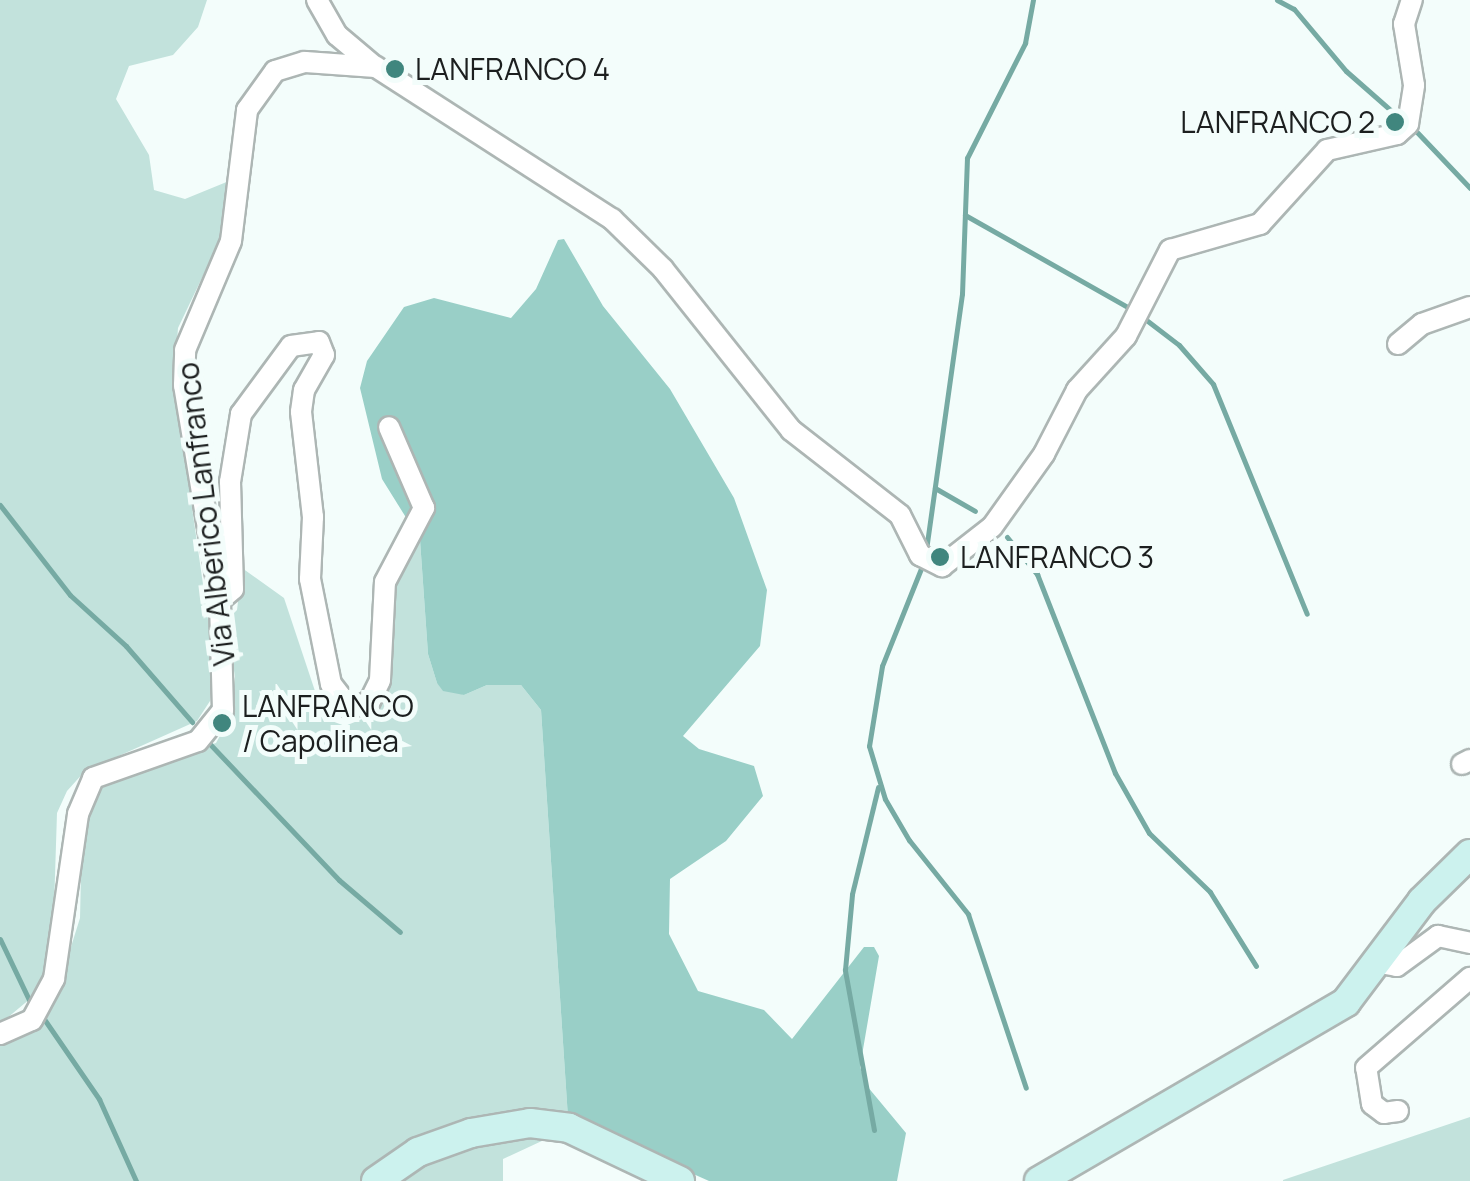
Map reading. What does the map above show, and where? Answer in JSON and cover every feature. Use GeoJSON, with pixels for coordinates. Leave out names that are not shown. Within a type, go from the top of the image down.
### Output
{"type":"FeatureCollection","features":[{"type":"Feature","properties":{"kind":"main road"},"geometry":{"type":"LineString","coordinates":[[1039,1181],[1346,1002],[1380,963],[1422,901],[1470,854]]}},
{"type":"Feature","properties":{"kind":"main road"},"geometry":{"type":"LineString","coordinates":[[376,1181],[418,1152],[471,1133],[530,1123],[569,1128],[680,1181]]}},
{"type":"Feature","properties":{"kind":"street"},"geometry":{"type":"LineString","coordinates":[[317,0],[337,35],[376,67],[612,218],[663,269],[791,430],[900,515],[920,555],[942,566],[992,526],[1044,454],[1077,390],[1126,336],[1170,250],[1260,224],[1327,150],[1397,134],[1408,124],[1414,85],[1404,24],[1412,0]]}},
{"type":"Feature","properties":{"kind":"street","name":"Via Alberico Lanfranco"},"geometry":{"type":"LineString","coordinates":[[0,1034],[38,1015],[54,979],[78,814],[89,784],[107,769],[198,740],[221,716],[226,677],[220,600],[184,385],[185,350],[231,241],[247,110],[263,80],[288,65],[376,67]]}},
{"type":"Feature","properties":{"kind":"street"},"geometry":{"type":"LineString","coordinates":[[1398,344],[1422,324],[1470,307]]}},
{"type":"Feature","properties":{"kind":"street"},"geometry":{"type":"LineString","coordinates":[[220,600],[233,590],[230,497],[241,414],[291,346],[319,342],[324,354],[304,390],[301,412],[313,517],[310,579],[331,684],[349,707],[370,703],[380,680],[386,582],[424,508],[389,426]]}},
{"type":"Feature","properties":{"kind":"street"},"geometry":{"type":"LineString","coordinates":[[1380,963],[1397,966],[1438,936],[1470,943]]}},
{"type":"Feature","properties":{"kind":"street"},"geometry":{"type":"LineString","coordinates":[[1398,1112],[1372,1104],[1366,1068],[1470,978]]}},
{"type":"Feature","properties":{"kind":"green space"},"geometry":{"type":"Polygon","coordinates":[[[0,0],[207,0],[198,27],[173,55],[129,66],[116,99],[149,155],[154,190],[185,199],[229,181],[222,236],[178,328],[174,382],[212,647],[210,701],[197,721],[85,771],[67,791],[57,813],[53,939],[37,993],[0,1024],[0,0]]]}},
{"type":"Feature","properties":{"kind":"green space"},"geometry":{"type":"Polygon","coordinates":[[[420,540],[428,654],[437,683],[464,695],[487,685],[521,685],[541,710],[568,1118],[559,1133],[503,1159],[503,1181],[0,1181],[0,1042],[39,1028],[65,966],[80,918],[82,828],[91,797],[110,775],[216,743],[229,719],[235,677],[226,621],[237,610],[242,568],[284,598],[324,718],[345,726],[372,715],[386,687],[384,605],[420,540]]]}},
{"type":"Feature","properties":{"kind":"green space"},"geometry":{"type":"Polygon","coordinates":[[[1470,1117],[1470,1181],[1283,1181],[1283,1180],[1470,1117]]]}},
{"type":"Feature","properties":{"kind":"shaded area"},"geometry":{"type":"Polygon","coordinates":[[[564,239],[603,306],[670,389],[734,498],[767,590],[760,646],[683,736],[699,749],[754,766],[763,796],[726,841],[670,879],[669,934],[698,991],[764,1010],[792,1039],[864,947],[874,947],[879,956],[860,1067],[867,1086],[906,1133],[897,1181],[709,1181],[568,1118],[541,710],[521,685],[487,685],[464,695],[443,691],[437,683],[428,654],[420,540],[382,479],[360,388],[367,361],[404,307],[434,298],[511,318],[536,289],[558,240],[564,239]]]}},
{"type":"Feature","properties":{"kind":"waterway"},"geometry":{"type":"LineString","coordinates":[[926,550],[962,294],[967,158],[1025,43],[1033,0]]}},
{"type":"Feature","properties":{"kind":"waterway"},"geometry":{"type":"LineString","coordinates":[[1277,0],[1294,9],[1346,71],[1403,121]]}},
{"type":"Feature","properties":{"kind":"waterway"},"geometry":{"type":"LineString","coordinates":[[1414,129],[1470,188]]}},
{"type":"Feature","properties":{"kind":"waterway"},"geometry":{"type":"LineString","coordinates":[[965,215],[1131,309]]}},
{"type":"Feature","properties":{"kind":"waterway"},"geometry":{"type":"LineString","coordinates":[[1145,319],[1179,345],[1213,384],[1307,614]]}},
{"type":"Feature","properties":{"kind":"waterway"},"geometry":{"type":"LineString","coordinates":[[935,488],[975,511]]}},
{"type":"Feature","properties":{"kind":"waterway"},"geometry":{"type":"LineString","coordinates":[[0,505],[70,595],[126,646],[192,722]]}},
{"type":"Feature","properties":{"kind":"waterway"},"geometry":{"type":"LineString","coordinates":[[1007,537],[1037,574],[1115,773],[1149,833],[1210,892],[1256,966]]}},
{"type":"Feature","properties":{"kind":"waterway"},"geometry":{"type":"LineString","coordinates":[[924,561],[882,666],[869,746],[885,799],[909,840],[968,914],[1026,1088]]}},
{"type":"Feature","properties":{"kind":"waterway"},"geometry":{"type":"LineString","coordinates":[[208,742],[339,880],[400,932]]}},
{"type":"Feature","properties":{"kind":"waterway"},"geometry":{"type":"LineString","coordinates":[[874,1130],[845,970],[852,894],[878,787]]}},
{"type":"Feature","properties":{"kind":"waterway"},"geometry":{"type":"LineString","coordinates":[[0,939],[30,1002]]}},
{"type":"Feature","properties":{"kind":"waterway"},"geometry":{"type":"LineString","coordinates":[[42,1016],[99,1099],[136,1181]]}},
{"type":"Feature","properties":{"kind":"place","name":"LANFRANCO 4"},"geometry":{"type":"Point","coordinates":[395,69]}},
{"type":"Feature","properties":{"kind":"place","name":"LANFRANCO 2"},"geometry":{"type":"Point","coordinates":[1395,122]}},
{"type":"Feature","properties":{"kind":"place","name":"LANFRANCO 3"},"geometry":{"type":"Point","coordinates":[940,557]}},
{"type":"Feature","properties":{"kind":"place","name":"LANFRANCO / Capolinea"},"geometry":{"type":"Point","coordinates":[222,723]}}]}
